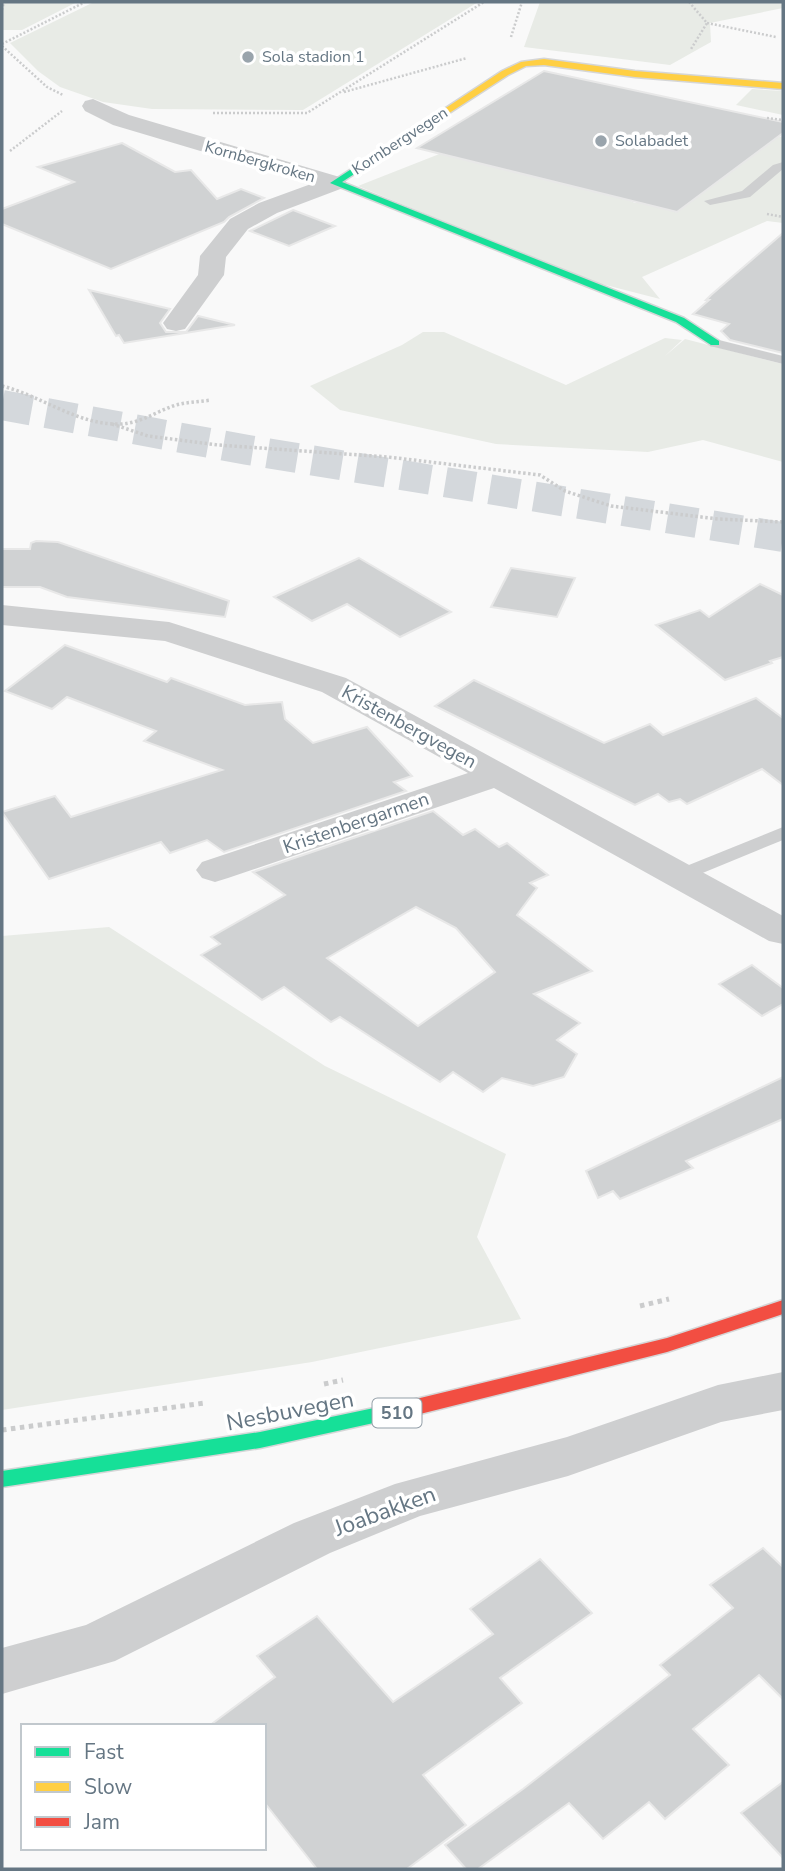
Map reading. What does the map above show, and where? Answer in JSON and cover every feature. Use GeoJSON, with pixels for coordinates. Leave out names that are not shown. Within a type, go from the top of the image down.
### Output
{"type":"FeatureCollection","features":[{"type":"Feature","properties":{"kind":"street","name":"Kornbergvegen"},"geometry":{"type":"LineString","coordinates":[[335,183],[517,66],[533,62],[564,63],[674,78],[783,86]]}},
{"type":"Feature","properties":{"kind":"street","name":"Kornbergkroken"},"geometry":{"type":"LineString","coordinates":[[93,106],[121,120],[335,183]]}},
{"type":"Feature","properties":{"kind":"street","name":"Kornbergvegen"},"geometry":{"type":"LineString","coordinates":[[335,183],[680,320],[715,343]]}},
{"type":"Feature","properties":{"kind":"street","name":"Kornbergkroken"},"geometry":{"type":"LineString","coordinates":[[176,323],[211,275],[212,257],[239,224],[268,208],[335,183]]}},
{"type":"Feature","properties":{"kind":"street","name":"Kristenbergvegen"},"geometry":{"type":"LineString","coordinates":[[2,615],[169,632],[323,681],[346,691],[783,932]]}},
{"type":"Feature","properties":{"kind":"street","name":"Kristenbergarmen"},"geometry":{"type":"LineString","coordinates":[[215,870],[497,775]]}},
{"type":"Feature","properties":{"kind":"street","name":"Nesbuvegen"},"geometry":{"type":"LineString","coordinates":[[2,1479],[141,1460],[334,1428],[667,1345],[783,1307]]}},
{"type":"Feature","properties":{"kind":"street","name":"Joabakken"},"geometry":{"type":"LineString","coordinates":[[2,1671],[97,1646],[312,1538],[412,1499],[568,1456],[718,1404],[783,1391]]}},
{"type":"Feature","properties":{"kind":"lane"},"geometry":{"type":"LineString","coordinates":[[710,201],[746,194],[776,167],[783,165]]}},
{"type":"Feature","properties":{"kind":"lane"},"geometry":{"type":"LineString","coordinates":[[715,343],[783,360]]}},
{"type":"Feature","properties":{"kind":"lane"},"geometry":{"type":"LineString","coordinates":[[681,874],[783,833]]}},
{"type":"Feature","properties":{"kind":"path"},"geometry":{"type":"LineString","coordinates":[[2,10],[4,2]]}},
{"type":"Feature","properties":{"kind":"path"},"geometry":{"type":"LineString","coordinates":[[85,2],[2,45],[47,87],[93,106]]}},
{"type":"Feature","properties":{"kind":"path"},"geometry":{"type":"LineString","coordinates":[[214,113],[307,113],[317,109],[484,2]]}},
{"type":"Feature","properties":{"kind":"path"},"geometry":{"type":"LineString","coordinates":[[689,2],[707,23],[776,37]]}},
{"type":"Feature","properties":{"kind":"path"},"geometry":{"type":"LineString","coordinates":[[674,78],[707,23]]}},
{"type":"Feature","properties":{"kind":"path"},"geometry":{"type":"LineString","coordinates":[[340,93],[476,55]]}},
{"type":"Feature","properties":{"kind":"path"},"geometry":{"type":"LineString","coordinates":[[10,151],[64,110],[93,106]]}},
{"type":"Feature","properties":{"kind":"path"},"geometry":{"type":"LineString","coordinates":[[762,117],[783,120]]}},
{"type":"Feature","properties":{"kind":"path"},"geometry":{"type":"LineString","coordinates":[[2,386],[25,390],[60,411],[148,436],[218,445],[388,457],[540,475],[565,491],[611,506],[719,519],[783,522]]}},
{"type":"Feature","properties":{"kind":"path"},"geometry":{"type":"LineString","coordinates":[[112,424],[143,421],[174,406],[211,400]]}},
{"type":"Feature","properties":{"kind":"path"},"geometry":{"type":"LineString","coordinates":[[631,1308],[671,1298]]}},
{"type":"Feature","properties":{"kind":"path"},"geometry":{"type":"LineString","coordinates":[[315,1386],[354,1377]]}},
{"type":"Feature","properties":{"kind":"path"},"geometry":{"type":"LineString","coordinates":[[2,1430],[207,1403]]}},
{"type":"Feature","properties":{"kind":"shaded area"},"geometry":{"type":"Polygon","coordinates":[[[2,2],[77,2],[22,30],[2,30],[2,2]]]}},
{"type":"Feature","properties":{"kind":"shaded area"},"geometry":{"type":"Polygon","coordinates":[[[94,2],[478,2],[303,110],[152,109],[103,102],[60,87],[38,71],[10,43],[94,2]]]}},
{"type":"Feature","properties":{"kind":"shaded area"},"geometry":{"type":"Polygon","coordinates":[[[540,2],[783,2],[783,8],[710,23],[711,42],[670,65],[524,47],[540,2]]]}},
{"type":"Feature","properties":{"kind":"shaded area"},"geometry":{"type":"Polygon","coordinates":[[[752,89],[783,91],[783,115],[736,105],[752,89]]]}},
{"type":"Feature","properties":{"kind":"shaded area"},"geometry":{"type":"Polygon","coordinates":[[[783,136],[783,223],[767,221],[642,277],[660,299],[586,280],[358,186],[480,138],[635,203],[684,199],[748,146],[783,136]]]}},
{"type":"Feature","properties":{"kind":"shaded area"},"geometry":{"type":"Polygon","coordinates":[[[423,332],[444,332],[566,385],[665,338],[682,340],[665,356],[685,339],[783,364],[783,462],[703,440],[648,452],[496,444],[340,410],[310,386],[402,345],[423,332]]]}},
{"type":"Feature","properties":{"kind":"shaded area"},"geometry":{"type":"Polygon","coordinates":[[[109,927],[325,1066],[506,1154],[477,1237],[521,1319],[312,1362],[2,1410],[2,936],[109,927]]]}},
{"type":"Feature","properties":{"kind":"building","name":"Solabadet"},"geometry":{"type":"Polygon","coordinates":[[[544,71],[783,122],[783,133],[677,212],[417,148],[544,71]]]}},
{"type":"Feature","properties":{"kind":"building"},"geometry":{"type":"Polygon","coordinates":[[[122,143],[175,172],[191,170],[217,199],[241,189],[264,198],[224,222],[111,269],[2,224],[2,209],[74,182],[38,167],[122,143]]]}},
{"type":"Feature","properties":{"kind":"building"},"geometry":{"type":"Polygon","coordinates":[[[293,210],[335,226],[289,246],[250,231],[293,210]]]}},
{"type":"Feature","properties":{"kind":"building"},"geometry":{"type":"Polygon","coordinates":[[[783,233],[783,353],[730,340],[721,331],[729,324],[693,314],[711,295],[783,233]]]}},
{"type":"Feature","properties":{"kind":"building"},"geometry":{"type":"Polygon","coordinates":[[[89,290],[170,309],[160,323],[166,332],[186,332],[198,316],[235,325],[124,343],[119,335],[116,336],[89,290]]]}},
{"type":"Feature","properties":{"kind":"building"},"geometry":{"type":"Polygon","coordinates":[[[58,542],[229,601],[225,617],[67,597],[40,587],[2,587],[2,549],[30,549],[31,543],[58,542]]]}},
{"type":"Feature","properties":{"kind":"building"},"geometry":{"type":"Polygon","coordinates":[[[359,558],[451,612],[400,637],[347,604],[312,621],[274,597],[359,558]]]}},
{"type":"Feature","properties":{"kind":"building"},"geometry":{"type":"Polygon","coordinates":[[[511,568],[575,578],[557,617],[491,607],[511,568]]]}},
{"type":"Feature","properties":{"kind":"building"},"geometry":{"type":"Polygon","coordinates":[[[760,584],[783,595],[783,657],[770,661],[772,663],[725,680],[656,625],[700,610],[709,617],[760,584]]]}},
{"type":"Feature","properties":{"kind":"building"},"geometry":{"type":"Polygon","coordinates":[[[65,645],[167,682],[171,678],[245,705],[282,702],[285,719],[313,743],[367,727],[412,776],[394,782],[406,791],[224,852],[207,840],[170,853],[161,842],[49,879],[2,812],[55,796],[71,817],[222,770],[144,741],[156,731],[67,697],[52,709],[5,691],[65,645]]]}},
{"type":"Feature","properties":{"kind":"building"},"geometry":{"type":"Polygon","coordinates":[[[474,680],[604,743],[650,724],[663,735],[756,698],[783,718],[783,785],[762,769],[687,804],[680,799],[669,802],[658,794],[635,805],[435,706],[474,680]]]}},
{"type":"Feature","properties":{"kind":"building"},"geometry":{"type":"Polygon","coordinates":[[[433,811],[463,835],[475,829],[499,847],[507,843],[548,875],[530,883],[537,888],[517,915],[592,971],[534,994],[580,1023],[557,1040],[577,1054],[564,1077],[533,1086],[502,1078],[483,1092],[453,1072],[440,1082],[340,1017],[331,1022],[284,987],[262,1000],[201,955],[220,944],[211,937],[285,895],[253,872],[433,811]],[[416,907],[327,958],[418,1026],[495,972],[456,928],[416,907]]]}},
{"type":"Feature","properties":{"kind":"building"},"geometry":{"type":"Polygon","coordinates":[[[752,965],[783,988],[783,1004],[762,1016],[719,984],[752,965]]]}},
{"type":"Feature","properties":{"kind":"building"},"geometry":{"type":"Polygon","coordinates":[[[783,1077],[783,1119],[686,1161],[693,1168],[620,1199],[613,1191],[598,1198],[586,1171],[783,1077]]]}},
{"type":"Feature","properties":{"kind":"building"},"geometry":{"type":"Polygon","coordinates":[[[763,1548],[783,1567],[783,1699],[759,1675],[693,1729],[729,1765],[665,1819],[649,1802],[603,1839],[569,1803],[478,1869],[466,1869],[445,1845],[523,1789],[670,1675],[660,1665],[733,1608],[710,1585],[763,1548]]]}},
{"type":"Feature","properties":{"kind":"building"},"geometry":{"type":"Polygon","coordinates":[[[540,1559],[592,1613],[500,1678],[522,1703],[423,1775],[466,1825],[407,1869],[317,1869],[266,1805],[266,1724],[212,1724],[275,1677],[257,1656],[317,1616],[393,1702],[493,1634],[470,1609],[540,1559]]]}},
{"type":"Feature","properties":{"kind":"building"},"geometry":{"type":"Polygon","coordinates":[[[783,1782],[783,1858],[741,1813],[783,1782]]]}},
{"type":"Feature","properties":{"kind":"tunnel"},"geometry":{"type":"LineString","coordinates":[[2,405],[248,450],[783,537]]}},
{"type":"Feature","properties":{"kind":"traffic: fast"},"geometry":{"type":"LineString","coordinates":[[437,117],[335,183],[680,320],[715,343]]}},
{"type":"Feature","properties":{"kind":"traffic: fast"},"geometry":{"type":"LineString","coordinates":[[2,1479],[260,1440],[412,1408]]}},
{"type":"Feature","properties":{"kind":"traffic: slow"},"geometry":{"type":"LineString","coordinates":[[437,117],[505,73],[524,64],[544,62],[635,74],[783,86]]}},
{"type":"Feature","properties":{"kind":"traffic: jam"},"geometry":{"type":"LineString","coordinates":[[412,1408],[667,1345],[783,1307]]}},
{"type":"Feature","properties":{"kind":"place","name":"Sola stadion 1"},"geometry":{"type":"Point","coordinates":[248,57]}},
{"type":"Feature","properties":{"kind":"place","name":"Solabadet"},"geometry":{"type":"Point","coordinates":[601,141]}}]}
